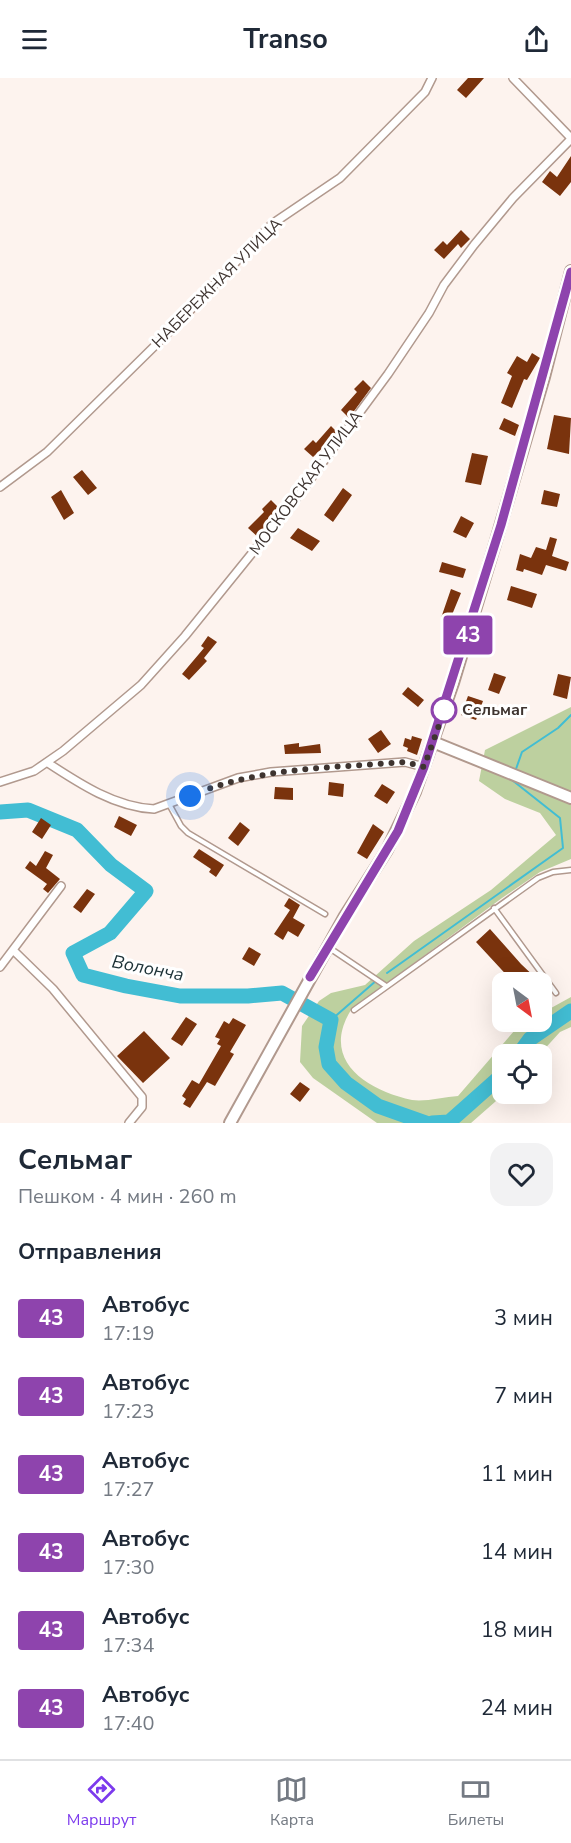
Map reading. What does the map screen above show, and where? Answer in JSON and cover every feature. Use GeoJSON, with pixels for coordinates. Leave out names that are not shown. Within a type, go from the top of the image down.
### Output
{"type":"FeatureCollection","features":[{"type":"Feature","properties":{"kind":"main road"},"geometry":{"type":"LineString","coordinates":[[230,1123],[310,977],[398,831],[424,767],[434,742],[514,480],[571,271]]}},
{"type":"Feature","properties":{"kind":"main road"},"geometry":{"type":"LineString","coordinates":[[434,742],[571,798]]}},
{"type":"Feature","properties":{"kind":"street","name":"НАБЕРЕЖНАЯ УЛИЦА"},"geometry":{"type":"LineString","coordinates":[[0,487],[47,452],[272,224],[340,178],[425,92],[432,78]]}},
{"type":"Feature","properties":{"kind":"street"},"geometry":{"type":"LineString","coordinates":[[513,78],[571,139]]}},
{"type":"Feature","properties":{"kind":"street","name":"МОСКОВСКАЯ УЛИЦА"},"geometry":{"type":"LineString","coordinates":[[0,782],[34,771],[48,763],[141,685],[185,636],[296,500],[382,384],[429,313],[444,285],[474,244],[513,198],[571,139]]}},
{"type":"Feature","properties":{"kind":"street"},"geometry":{"type":"LineString","coordinates":[[48,763],[89,789],[144,808],[169,804],[238,778],[271,772],[405,762],[424,767]]}},
{"type":"Feature","properties":{"kind":"street"},"geometry":{"type":"LineString","coordinates":[[0,967],[61,886]]}},
{"type":"Feature","properties":{"kind":"street"},"geometry":{"type":"LineString","coordinates":[[13,950],[53,989],[142,1097],[142,1107],[129,1123]]}},
{"type":"Feature","properties":{"kind":"lane"},"geometry":{"type":"LineString","coordinates":[[169,804],[181,826],[188,833],[325,914]]}},
{"type":"Feature","properties":{"kind":"lane"},"geometry":{"type":"LineString","coordinates":[[354,1010],[538,878],[553,872],[571,870]]}},
{"type":"Feature","properties":{"kind":"lane"},"geometry":{"type":"LineString","coordinates":[[494,908],[556,993]]}},
{"type":"Feature","properties":{"kind":"lane"},"geometry":{"type":"LineString","coordinates":[[328,947],[386,986]]}},
{"type":"Feature","properties":{"kind":"green space"},"geometry":{"type":"Polygon","coordinates":[[[571,707],[571,859],[540,872],[502,898],[351,1010],[343,1028],[341,1044],[345,1058],[364,1080],[395,1095],[412,1100],[458,1096],[492,1057],[493,1104],[471,1123],[377,1123],[313,1078],[300,1062],[302,1026],[319,1001],[331,993],[365,985],[414,941],[491,890],[556,835],[540,813],[505,799],[479,781],[485,750],[571,707]]]}},
{"type":"Feature","properties":{"kind":"green space"},"geometry":{"type":"Polygon","coordinates":[[[571,997],[571,1027],[560,1032],[549,1044],[503,1044],[513,1032],[552,1032],[552,1007],[571,997]]]}},
{"type":"Feature","properties":{"kind":"building"},"geometry":{"type":"Polygon","coordinates":[[[468,78],[484,78],[466,98],[457,90],[468,78]]]}},
{"type":"Feature","properties":{"kind":"building"},"geometry":{"type":"Polygon","coordinates":[[[571,156],[571,182],[560,196],[542,182],[550,171],[557,177],[571,156]]]}},
{"type":"Feature","properties":{"kind":"building"},"geometry":{"type":"Polygon","coordinates":[[[461,230],[470,239],[461,248],[458,244],[444,259],[434,250],[443,241],[447,245],[461,230]]]}},
{"type":"Feature","properties":{"kind":"building"},"geometry":{"type":"Polygon","coordinates":[[[532,353],[540,358],[527,380],[524,379],[512,408],[501,403],[512,376],[507,373],[517,356],[527,362],[532,353]]]}},
{"type":"Feature","properties":{"kind":"building"},"geometry":{"type":"Polygon","coordinates":[[[363,380],[371,388],[349,418],[341,410],[357,392],[354,389],[363,380]]]}},
{"type":"Feature","properties":{"kind":"building"},"geometry":{"type":"Polygon","coordinates":[[[554,415],[571,418],[569,454],[547,449],[554,415]]]}},
{"type":"Feature","properties":{"kind":"building"},"geometry":{"type":"Polygon","coordinates":[[[504,418],[519,425],[515,436],[499,429],[504,418]]]}},
{"type":"Feature","properties":{"kind":"building"},"geometry":{"type":"Polygon","coordinates":[[[331,426],[338,433],[313,457],[304,449],[313,440],[316,443],[331,426]]]}},
{"type":"Feature","properties":{"kind":"building"},"geometry":{"type":"Polygon","coordinates":[[[472,453],[488,456],[481,485],[465,482],[472,453]]]}},
{"type":"Feature","properties":{"kind":"building"},"geometry":{"type":"Polygon","coordinates":[[[82,470],[97,488],[88,495],[73,477],[82,470]]]}},
{"type":"Feature","properties":{"kind":"building"},"geometry":{"type":"Polygon","coordinates":[[[343,488],[352,495],[333,522],[324,515],[343,488]]]}},
{"type":"Feature","properties":{"kind":"building"},"geometry":{"type":"Polygon","coordinates":[[[61,490],[74,513],[64,520],[51,497],[61,490]]]}},
{"type":"Feature","properties":{"kind":"building"},"geometry":{"type":"Polygon","coordinates":[[[544,490],[560,494],[557,507],[541,504],[544,490]]]}},
{"type":"Feature","properties":{"kind":"building"},"geometry":{"type":"Polygon","coordinates":[[[271,500],[280,509],[264,525],[266,527],[258,537],[248,528],[264,512],[262,509],[271,500]]]}},
{"type":"Feature","properties":{"kind":"building"},"geometry":{"type":"Polygon","coordinates":[[[461,516],[474,523],[466,538],[453,532],[461,516]]]}},
{"type":"Feature","properties":{"kind":"building"},"geometry":{"type":"Polygon","coordinates":[[[298,528],[320,541],[312,551],[290,538],[298,528]]]}},
{"type":"Feature","properties":{"kind":"building"},"geometry":{"type":"Polygon","coordinates":[[[550,537],[557,539],[552,556],[569,562],[566,571],[546,565],[542,575],[524,569],[523,572],[516,570],[520,554],[531,558],[536,547],[546,550],[550,537]]]}},
{"type":"Feature","properties":{"kind":"building"},"geometry":{"type":"Polygon","coordinates":[[[442,562],[466,569],[463,578],[439,572],[442,562]]]}},
{"type":"Feature","properties":{"kind":"building"},"geometry":{"type":"Polygon","coordinates":[[[511,586],[537,594],[532,608],[507,600],[511,586]]]}},
{"type":"Feature","properties":{"kind":"building"},"geometry":{"type":"Polygon","coordinates":[[[451,589],[461,593],[449,622],[441,618],[451,589]]]}},
{"type":"Feature","properties":{"kind":"building"},"geometry":{"type":"Polygon","coordinates":[[[208,636],[217,642],[204,658],[207,661],[189,680],[182,674],[204,648],[201,646],[208,636]]]}},
{"type":"Feature","properties":{"kind":"building"},"geometry":{"type":"Polygon","coordinates":[[[494,673],[506,677],[499,694],[488,690],[494,673]]]}},
{"type":"Feature","properties":{"kind":"building"},"geometry":{"type":"Polygon","coordinates":[[[558,674],[571,677],[567,699],[553,695],[558,674]]]}},
{"type":"Feature","properties":{"kind":"building"},"geometry":{"type":"Polygon","coordinates":[[[408,687],[424,700],[418,707],[402,694],[408,687]]]}},
{"type":"Feature","properties":{"kind":"building"},"geometry":{"type":"Polygon","coordinates":[[[468,696],[483,701],[476,720],[461,715],[468,696]]]}},
{"type":"Feature","properties":{"kind":"building"},"geometry":{"type":"Polygon","coordinates":[[[381,730],[391,744],[378,753],[368,739],[381,730]]]}},
{"type":"Feature","properties":{"kind":"building"},"geometry":{"type":"Polygon","coordinates":[[[412,736],[422,739],[417,755],[407,751],[408,748],[403,746],[405,738],[411,740],[412,736]]]}},
{"type":"Feature","properties":{"kind":"building"},"geometry":{"type":"Polygon","coordinates":[[[299,743],[299,747],[320,744],[321,753],[285,754],[284,745],[299,743]]]}},
{"type":"Feature","properties":{"kind":"building"},"geometry":{"type":"Polygon","coordinates":[[[329,782],[344,784],[343,797],[328,795],[329,782]]]}},
{"type":"Feature","properties":{"kind":"building"},"geometry":{"type":"Polygon","coordinates":[[[382,784],[395,792],[387,804],[374,796],[382,784]]]}},
{"type":"Feature","properties":{"kind":"building"},"geometry":{"type":"Polygon","coordinates":[[[275,787],[293,788],[293,800],[274,799],[275,787]]]}},
{"type":"Feature","properties":{"kind":"building"},"geometry":{"type":"Polygon","coordinates":[[[119,816],[137,825],[131,836],[114,827],[119,816]]]}},
{"type":"Feature","properties":{"kind":"building"},"geometry":{"type":"Polygon","coordinates":[[[41,818],[51,825],[42,839],[32,832],[41,818]]]}},
{"type":"Feature","properties":{"kind":"building"},"geometry":{"type":"Polygon","coordinates":[[[240,822],[250,830],[238,846],[228,838],[240,822]]]}},
{"type":"Feature","properties":{"kind":"building"},"geometry":{"type":"Polygon","coordinates":[[[373,824],[384,832],[367,859],[357,853],[373,824]]]}},
{"type":"Feature","properties":{"kind":"building"},"geometry":{"type":"Polygon","coordinates":[[[199,849],[224,865],[216,877],[209,872],[211,869],[193,857],[199,849]]]}},
{"type":"Feature","properties":{"kind":"building"},"geometry":{"type":"Polygon","coordinates":[[[45,851],[53,855],[46,868],[60,879],[48,893],[43,889],[47,884],[25,868],[30,861],[36,866],[45,851]]]}},
{"type":"Feature","properties":{"kind":"building"},"geometry":{"type":"Polygon","coordinates":[[[87,889],[95,894],[81,913],[73,907],[87,889]]]}},
{"type":"Feature","properties":{"kind":"building"},"geometry":{"type":"Polygon","coordinates":[[[289,898],[300,905],[293,918],[305,925],[298,937],[288,931],[283,940],[274,934],[290,910],[284,906],[289,898]]]}},
{"type":"Feature","properties":{"kind":"building"},"geometry":{"type":"Polygon","coordinates":[[[490,929],[529,972],[504,972],[476,942],[490,929]]]}},
{"type":"Feature","properties":{"kind":"building"},"geometry":{"type":"Polygon","coordinates":[[[249,947],[261,954],[254,966],[242,959],[249,947]]]}},
{"type":"Feature","properties":{"kind":"building"},"geometry":{"type":"Polygon","coordinates":[[[186,1017],[197,1024],[182,1046],[171,1039],[186,1017]]]}},
{"type":"Feature","properties":{"kind":"building"},"geometry":{"type":"Polygon","coordinates":[[[233,1018],[246,1025],[230,1052],[234,1054],[215,1086],[207,1082],[190,1108],[183,1104],[186,1099],[182,1096],[192,1080],[199,1084],[221,1046],[217,1044],[220,1039],[215,1037],[224,1021],[229,1024],[233,1018]]]}},
{"type":"Feature","properties":{"kind":"building"},"geometry":{"type":"Polygon","coordinates":[[[144,1031],[170,1058],[143,1083],[117,1056],[144,1031]]]}},
{"type":"Feature","properties":{"kind":"building"},"geometry":{"type":"Polygon","coordinates":[[[300,1082],[310,1089],[300,1102],[290,1094],[300,1082]]]}},
{"type":"Feature","properties":{"kind":"waterway"},"geometry":{"type":"LineString","coordinates":[[516,769],[522,752],[558,728],[571,715]]}},
{"type":"Feature","properties":{"kind":"waterway"},"geometry":{"type":"LineString","coordinates":[[387,973],[563,848],[560,818],[512,780]]}},
{"type":"Feature","properties":{"kind":"waterway","name":"Волонча"},"geometry":{"type":"LineString","coordinates":[[0,812],[28,810],[77,830],[111,865],[146,891],[110,933],[73,953],[83,975],[180,996],[248,996],[282,993],[331,1020],[326,1047],[329,1064],[346,1083],[378,1106],[426,1123]]}},
{"type":"Feature","properties":{"kind":"waterway"},"geometry":{"type":"LineString","coordinates":[[331,1020],[377,980]]}},
{"type":"Feature","properties":{"kind":"waterway","name":"Волонча"},"geometry":{"type":"LineString","coordinates":[[526,1044],[530,1039],[571,1011]]}},
{"type":"Feature","properties":{"kind":"waterway","name":"Волонча"},"geometry":{"type":"LineString","coordinates":[[432,1123],[449,1122],[492,1084]]}},
{"type":"Feature","properties":{"kind":"bus line","name":"43"},"geometry":{"type":"LineString","coordinates":[[310,977],[398,831],[434,742],[501,525],[544,377],[571,272]]}},
{"type":"Feature","properties":{"kind":"place","name":"Сельмаг"},"geometry":{"type":"Point","coordinates":[444,710]}},
{"type":"Feature","properties":{"kind":"route"},"geometry":{"type":"LineString","coordinates":[[190,796],[238,778],[271,772],[405,762],[424,767],[447,703],[444,710]]}}]}
